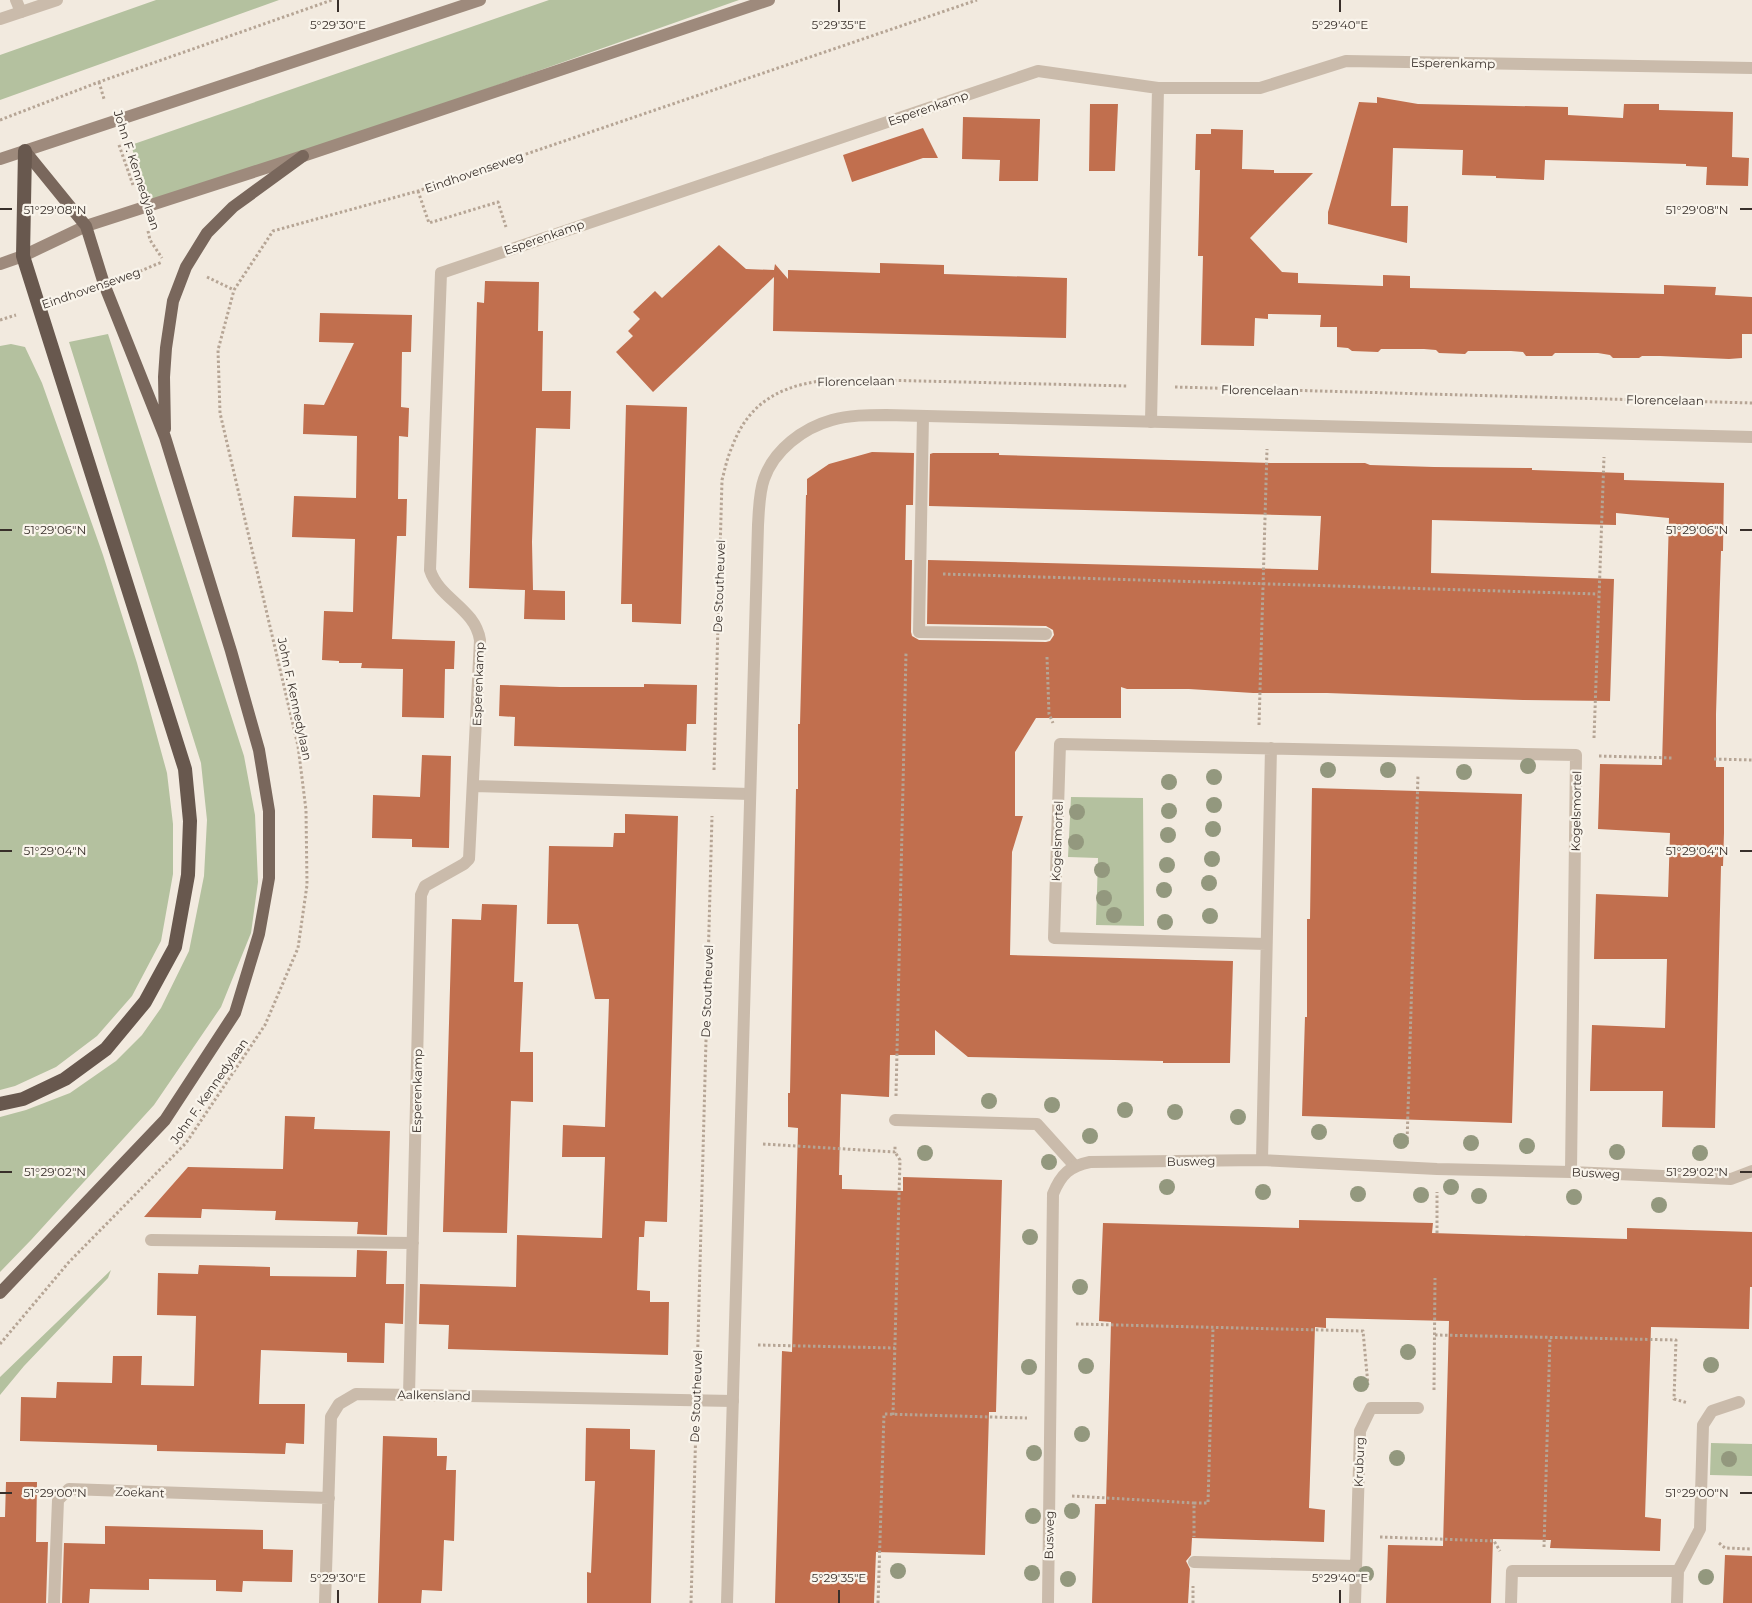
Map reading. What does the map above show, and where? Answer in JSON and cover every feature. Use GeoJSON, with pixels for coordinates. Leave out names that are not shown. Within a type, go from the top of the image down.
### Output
{"type":"FeatureCollection","features":[{"type":"Feature","properties":{"kind":"highway"},"geometry":{"type":"LineString","coordinates":[[0,1104],[23,1099],[65,1079],[106,1049],[145,1002],[175,947],[188,875],[190,821],[185,769],[23,256],[25,151]]}},
{"type":"Feature","properties":{"kind":"main road"},"geometry":{"type":"LineString","coordinates":[[0,159],[480,0]]}},
{"type":"Feature","properties":{"kind":"main road"},"geometry":{"type":"LineString","coordinates":[[0,264],[23,256],[86,226],[769,0]]}},
{"type":"Feature","properties":{"kind":"main road"},"geometry":{"type":"LineString","coordinates":[[0,1293],[165,1120],[236,1013],[259,934],[269,878],[269,811],[259,750],[231,651],[165,436],[104,284],[86,226],[25,151]]}},
{"type":"Feature","properties":{"kind":"main road"},"geometry":{"type":"LineString","coordinates":[[165,436],[164,377],[166,348],[174,301],[186,267],[207,233],[233,207],[302,156]]}},
{"type":"Feature","properties":{"kind":"street"},"geometry":{"type":"LineString","coordinates":[[0,19],[18,6],[56,0]]}},
{"type":"Feature","properties":{"kind":"street","name":"Esperenkamp"},"geometry":{"type":"LineString","coordinates":[[408,1394],[421,895],[425,886],[470,859],[480,640],[479,630],[475,622],[433,580],[430,570],[441,273],[1038,71],[1158,88],[1260,88],[1346,61],[1752,68]]}},
{"type":"Feature","properties":{"kind":"street"},"geometry":{"type":"LineString","coordinates":[[1151,422],[1158,88]]}},
{"type":"Feature","properties":{"kind":"street"},"geometry":{"type":"LineString","coordinates":[[727,1603],[758,525],[760,494],[764,479],[772,462],[783,448],[799,435],[814,427],[832,420],[856,416],[923,416],[1752,437]]}},
{"type":"Feature","properties":{"kind":"street"},"geometry":{"type":"LineString","coordinates":[[923,416],[919,632],[1046,634]]}},
{"type":"Feature","properties":{"kind":"street","name":"Kogelsmortel"},"geometry":{"type":"LineString","coordinates":[[1266,944],[1054,938],[1060,744],[1576,755],[1571,1172]]}},
{"type":"Feature","properties":{"kind":"street"},"geometry":{"type":"LineString","coordinates":[[1262,1160],[1266,944],[1264,748]]}},
{"type":"Feature","properties":{"kind":"street"},"geometry":{"type":"LineString","coordinates":[[474,786],[750,794]]}},
{"type":"Feature","properties":{"kind":"street"},"geometry":{"type":"LineString","coordinates":[[895,1120],[1037,1124],[1074,1165]]}},
{"type":"Feature","properties":{"kind":"street","name":"Busweg"},"geometry":{"type":"LineString","coordinates":[[1048,1603],[1053,1194],[1058,1183],[1074,1165],[1090,1162],[1262,1160],[1437,1169],[1571,1172],[1731,1179],[1752,1171]]}},
{"type":"Feature","properties":{"kind":"street"},"geometry":{"type":"LineString","coordinates":[[151,1240],[413,1243]]}},
{"type":"Feature","properties":{"kind":"street","name":"Aalkensland"},"geometry":{"type":"LineString","coordinates":[[325,1603],[331,1417],[339,1404],[356,1394],[733,1401]]}},
{"type":"Feature","properties":{"kind":"street"},"geometry":{"type":"LineString","coordinates":[[1677,1603],[1678,1571],[1700,1528],[1703,1425],[1712,1411],[1739,1402]]}},
{"type":"Feature","properties":{"kind":"street"},"geometry":{"type":"LineString","coordinates":[[1371,1408],[1418,1408]]}},
{"type":"Feature","properties":{"kind":"street","name":"Kruburg"},"geometry":{"type":"LineString","coordinates":[[1355,1603],[1360,1431],[1371,1408]]}},
{"type":"Feature","properties":{"kind":"street","name":"Zoekant"},"geometry":{"type":"LineString","coordinates":[[54,1603],[58,1500],[69,1489],[328,1498]]}},
{"type":"Feature","properties":{"kind":"street"},"geometry":{"type":"LineString","coordinates":[[1194,1562],[1356,1566]]}},
{"type":"Feature","properties":{"kind":"street"},"geometry":{"type":"LineString","coordinates":[[1511,1603],[1512,1571],[1678,1571]]}},
{"type":"Feature","properties":{"kind":"path"},"geometry":{"type":"LineString","coordinates":[[0,120],[99,82],[332,0]]}},
{"type":"Feature","properties":{"kind":"path","name":"Eindhovenseweg"},"geometry":{"type":"LineString","coordinates":[[234,290],[273,231],[418,190],[977,0]]}},
{"type":"Feature","properties":{"kind":"path","name":"John F. Kennedylaan"},"geometry":{"type":"LineString","coordinates":[[99,82],[150,240],[164,261]]}},
{"type":"Feature","properties":{"kind":"path"},"geometry":{"type":"LineString","coordinates":[[418,190],[429,223],[498,202],[513,248]]}},
{"type":"Feature","properties":{"kind":"path","name":"Eindhovenseweg"},"geometry":{"type":"LineString","coordinates":[[0,320],[125,278],[164,261]]}},
{"type":"Feature","properties":{"kind":"path"},"geometry":{"type":"LineString","coordinates":[[186,267],[234,290]]}},
{"type":"Feature","properties":{"kind":"path","name":"John F. Kennedylaan"},"geometry":{"type":"LineString","coordinates":[[0,1344],[69,1262],[186,1143],[265,1025],[298,948],[307,885],[306,810],[298,746],[220,413],[218,350],[234,290]]}},
{"type":"Feature","properties":{"kind":"path","name":"Florencelaan"},"geometry":{"type":"LineString","coordinates":[[772,396],[792,386],[812,381],[838,379],[1752,402]]}},
{"type":"Feature","properties":{"kind":"path","name":"De Stoutheuvel"},"geometry":{"type":"LineString","coordinates":[[691,1603],[722,480],[731,448],[740,430],[752,411],[772,396]]}},
{"type":"Feature","properties":{"kind":"path"},"geometry":{"type":"LineString","coordinates":[[1264,748],[1262,584],[1267,425]]}},
{"type":"Feature","properties":{"kind":"path"},"geometry":{"type":"LineString","coordinates":[[1594,756],[1598,594],[1605,434]]}},
{"type":"Feature","properties":{"kind":"path"},"geometry":{"type":"LineString","coordinates":[[920,573],[1598,594]]}},
{"type":"Feature","properties":{"kind":"path"},"geometry":{"type":"LineString","coordinates":[[894,1415],[900,1160],[894,1152],[906,647],[919,632]]}},
{"type":"Feature","properties":{"kind":"path"},"geometry":{"type":"LineString","coordinates":[[1046,634],[1049,714],[1060,744]]}},
{"type":"Feature","properties":{"kind":"path"},"geometry":{"type":"LineString","coordinates":[[1406,1166],[1418,752]]}},
{"type":"Feature","properties":{"kind":"path"},"geometry":{"type":"LineString","coordinates":[[1576,755],[1673,758]]}},
{"type":"Feature","properties":{"kind":"path"},"geometry":{"type":"LineString","coordinates":[[1714,759],[1752,760]]}},
{"type":"Feature","properties":{"kind":"path"},"geometry":{"type":"LineString","coordinates":[[740,1143],[894,1152]]}},
{"type":"Feature","properties":{"kind":"path"},"geometry":{"type":"LineString","coordinates":[[1437,1169],[1437,1233]]}},
{"type":"Feature","properties":{"kind":"path"},"geometry":{"type":"LineString","coordinates":[[1418,1408],[1434,1396],[1435,1278]]}},
{"type":"Feature","properties":{"kind":"path"},"geometry":{"type":"LineString","coordinates":[[1051,1324],[1363,1331],[1371,1408]]}},
{"type":"Feature","properties":{"kind":"path"},"geometry":{"type":"LineString","coordinates":[[1049,1494],[1208,1503],[1212,1328]]}},
{"type":"Feature","properties":{"kind":"path"},"geometry":{"type":"LineString","coordinates":[[1435,1335],[1676,1340],[1674,1399],[1712,1411]]}},
{"type":"Feature","properties":{"kind":"path"},"geometry":{"type":"LineString","coordinates":[[1544,1571],[1550,1337]]}},
{"type":"Feature","properties":{"kind":"path"},"geometry":{"type":"LineString","coordinates":[[734,1344],[895,1348]]}},
{"type":"Feature","properties":{"kind":"path"},"geometry":{"type":"LineString","coordinates":[[878,1603],[884,1414],[1050,1418]]}},
{"type":"Feature","properties":{"kind":"path"},"geometry":{"type":"LineString","coordinates":[[1193,1603],[1194,1502]]}},
{"type":"Feature","properties":{"kind":"path"},"geometry":{"type":"LineString","coordinates":[[1700,1528],[1725,1548],[1752,1549]]}},
{"type":"Feature","properties":{"kind":"path"},"geometry":{"type":"LineString","coordinates":[[1357,1537],[1494,1541],[1512,1571]]}},
{"type":"Feature","properties":{"kind":"green space"},"geometry":{"type":"Polygon","coordinates":[[[156,0],[279,0],[0,100],[0,55],[156,0]]]}},
{"type":"Feature","properties":{"kind":"green space"},"geometry":{"type":"Polygon","coordinates":[[[549,0],[739,0],[427,110],[149,202],[131,145],[549,0]]]}},
{"type":"Feature","properties":{"kind":"green space"},"geometry":{"type":"Polygon","coordinates":[[[108,334],[244,756],[255,815],[258,882],[251,933],[221,1007],[154,1105],[0,1272],[0,1117],[26,1110],[70,1093],[116,1061],[142,1035],[161,1008],[189,951],[204,876],[207,820],[201,763],[69,342],[108,334]]]}},
{"type":"Feature","properties":{"kind":"green space"},"geometry":{"type":"Polygon","coordinates":[[[11,344],[25,347],[42,383],[103,555],[137,663],[167,773],[173,824],[173,874],[161,941],[132,996],[97,1036],[56,1067],[15,1086],[0,1090],[0,346],[11,344]]]}},
{"type":"Feature","properties":{"kind":"green space"},"geometry":{"type":"Polygon","coordinates":[[[1071,797],[1143,798],[1144,926],[1096,925],[1098,858],[1068,857],[1071,797]]]}},
{"type":"Feature","properties":{"kind":"green space"},"geometry":{"type":"Polygon","coordinates":[[[111,1270],[108,1278],[24,1366],[0,1395],[0,1377],[111,1270]]]}},
{"type":"Feature","properties":{"kind":"green space"},"geometry":{"type":"Polygon","coordinates":[[[1711,1443],[1752,1444],[1752,1476],[1710,1475],[1711,1443]]]}},
{"type":"Feature","properties":{"kind":"building"},"geometry":{"type":"Polygon","coordinates":[[[1377,97],[1418,104],[1568,107],[1568,115],[1623,118],[1624,104],[1659,104],[1659,110],[1733,112],[1732,157],[1749,158],[1748,186],[1706,185],[1707,167],[1686,166],[1686,164],[1545,160],[1544,180],[1462,175],[1463,150],[1393,148],[1391,206],[1408,206],[1407,243],[1328,224],[1328,212],[1359,102],[1377,103],[1377,97]]]}},
{"type":"Feature","properties":{"kind":"building"},"geometry":{"type":"Polygon","coordinates":[[[1090,104],[1118,104],[1115,171],[1089,171],[1090,104]]]}},
{"type":"Feature","properties":{"kind":"building"},"geometry":{"type":"Polygon","coordinates":[[[963,117],[1040,119],[1038,181],[999,181],[1000,160],[962,159],[963,117]]]}},
{"type":"Feature","properties":{"kind":"building"},"geometry":{"type":"Polygon","coordinates":[[[923,128],[938,158],[923,158],[852,182],[843,155],[923,128]]]}},
{"type":"Feature","properties":{"kind":"building"},"geometry":{"type":"Polygon","coordinates":[[[1211,129],[1243,130],[1242,169],[1274,170],[1274,173],[1313,173],[1250,238],[1282,272],[1298,273],[1298,283],[1383,286],[1383,275],[1410,276],[1410,288],[1664,294],[1664,285],[1716,287],[1715,295],[1752,297],[1752,334],[1742,334],[1742,358],[1729,359],[1660,356],[1613,358],[1610,355],[1598,353],[1555,353],[1552,356],[1526,356],[1523,352],[1511,351],[1468,351],[1465,354],[1439,353],[1436,350],[1424,349],[1381,349],[1378,352],[1352,351],[1348,348],[1337,347],[1337,327],[1320,327],[1321,315],[1268,314],[1268,319],[1255,318],[1254,346],[1201,345],[1203,256],[1198,256],[1200,170],[1195,170],[1196,134],[1211,134],[1211,129]]]}},
{"type":"Feature","properties":{"kind":"building"},"geometry":{"type":"Polygon","coordinates":[[[719,245],[746,269],[774,270],[775,264],[788,279],[788,270],[880,273],[880,263],[944,265],[944,274],[1067,278],[1066,338],[773,331],[774,277],[653,392],[616,352],[633,336],[628,331],[640,319],[633,312],[655,291],[662,298],[719,245]]]}},
{"type":"Feature","properties":{"kind":"building"},"geometry":{"type":"Polygon","coordinates":[[[485,281],[539,282],[538,331],[543,331],[542,391],[571,391],[570,429],[536,428],[532,542],[533,590],[565,591],[565,620],[524,619],[525,590],[469,588],[477,302],[484,303],[485,281]]]}},
{"type":"Feature","properties":{"kind":"building"},"geometry":{"type":"Polygon","coordinates":[[[320,313],[412,315],[411,352],[402,352],[401,407],[409,408],[408,437],[399,436],[398,499],[407,499],[406,536],[397,536],[392,639],[455,641],[454,669],[445,669],[444,718],[402,717],[403,669],[361,668],[362,663],[339,663],[339,661],[322,660],[324,611],[353,612],[355,539],[292,537],[294,496],[356,498],[357,436],[303,434],[304,404],[324,405],[354,343],[319,342],[320,313]]]}},
{"type":"Feature","properties":{"kind":"building"},"geometry":{"type":"Polygon","coordinates":[[[626,405],[687,407],[681,624],[632,622],[632,604],[621,604],[626,405]]]}},
{"type":"Feature","properties":{"kind":"building"},"geometry":{"type":"Polygon","coordinates":[[[872,452],[914,453],[913,505],[906,505],[905,560],[912,560],[911,632],[912,636],[919,640],[1046,642],[1050,641],[1054,635],[1053,630],[1046,626],[927,624],[928,560],[1318,570],[1321,516],[929,506],[930,454],[933,453],[999,453],[999,455],[1271,463],[1365,463],[1370,465],[1434,467],[1532,468],[1532,470],[1624,473],[1624,480],[1724,483],[1716,767],[1724,767],[1724,833],[1723,866],[1721,866],[1715,1128],[1662,1127],[1663,1091],[1590,1091],[1592,1025],[1665,1028],[1667,959],[1594,959],[1596,894],[1668,897],[1670,833],[1598,829],[1600,764],[1662,765],[1669,518],[1616,513],[1616,525],[1432,520],[1431,573],[1614,579],[1610,701],[1327,693],[1253,693],[1189,689],[1127,689],[1121,687],[1121,718],[1036,718],[1015,752],[1015,816],[1023,816],[1012,852],[1010,955],[1233,961],[1230,1063],[1163,1063],[1163,1061],[968,1057],[935,1030],[935,1055],[890,1055],[889,1097],[841,1094],[839,1175],[842,1175],[842,1189],[903,1191],[903,1177],[1002,1180],[996,1412],[989,1412],[985,1555],[876,1552],[874,1603],[775,1603],[782,1351],[792,1352],[798,1128],[788,1127],[788,1093],[790,1093],[796,789],[798,789],[798,724],[800,724],[807,479],[829,464],[872,452]]]}},
{"type":"Feature","properties":{"kind":"building"},"geometry":{"type":"Polygon","coordinates":[[[644,684],[697,685],[696,724],[687,724],[686,751],[514,746],[515,717],[499,716],[500,685],[644,687],[644,684]]]}},
{"type":"Feature","properties":{"kind":"building"},"geometry":{"type":"Polygon","coordinates":[[[422,755],[451,756],[449,848],[412,847],[412,839],[372,838],[373,795],[420,797],[422,755]]]}},
{"type":"Feature","properties":{"kind":"building"},"geometry":{"type":"Polygon","coordinates":[[[1312,788],[1522,794],[1512,1123],[1302,1116],[1305,1017],[1307,1017],[1307,919],[1310,919],[1312,788]]]}},
{"type":"Feature","properties":{"kind":"building"},"geometry":{"type":"Polygon","coordinates":[[[625,814],[678,816],[667,1222],[645,1221],[644,1237],[639,1237],[637,1290],[650,1291],[650,1302],[669,1302],[668,1355],[448,1349],[449,1325],[419,1324],[420,1284],[516,1287],[517,1235],[602,1238],[605,1157],[562,1157],[563,1125],[605,1127],[609,999],[595,999],[578,924],[547,924],[549,846],[613,847],[614,833],[625,833],[625,814]]]}},
{"type":"Feature","properties":{"kind":"building"},"geometry":{"type":"Polygon","coordinates":[[[482,904],[517,905],[514,982],[523,982],[520,1052],[533,1052],[533,1102],[511,1101],[507,1233],[443,1232],[452,919],[481,920],[482,904]]]}},
{"type":"Feature","properties":{"kind":"building"},"geometry":{"type":"Polygon","coordinates":[[[285,1116],[315,1117],[314,1129],[390,1131],[387,1235],[357,1234],[358,1222],[275,1220],[276,1211],[202,1209],[201,1218],[144,1217],[188,1167],[283,1169],[285,1116]]]}},
{"type":"Feature","properties":{"kind":"building"},"geometry":{"type":"Polygon","coordinates":[[[1299,1220],[1433,1223],[1432,1233],[1627,1239],[1627,1228],[1752,1232],[1752,1287],[1750,1287],[1749,1329],[1651,1327],[1645,1517],[1661,1519],[1660,1551],[1550,1548],[1551,1540],[1493,1539],[1491,1603],[1386,1603],[1388,1545],[1443,1546],[1449,1321],[1326,1318],[1326,1328],[1315,1327],[1309,1508],[1325,1510],[1324,1542],[1192,1538],[1191,1555],[1186,1561],[1190,1569],[1188,1603],[1092,1603],[1095,1504],[1106,1504],[1111,1322],[1099,1321],[1103,1223],[1299,1228],[1299,1220]]]}},
{"type":"Feature","properties":{"kind":"building"},"geometry":{"type":"Polygon","coordinates":[[[357,1250],[387,1251],[386,1284],[404,1284],[403,1324],[385,1323],[384,1363],[347,1362],[347,1353],[261,1350],[259,1404],[305,1404],[304,1444],[286,1443],[285,1454],[157,1451],[157,1445],[20,1441],[21,1397],[56,1398],[57,1382],[112,1383],[113,1356],[142,1356],[141,1385],[194,1386],[196,1316],[157,1315],[158,1273],[198,1274],[199,1265],[270,1267],[270,1276],[356,1277],[357,1250]]]}},
{"type":"Feature","properties":{"kind":"building"},"geometry":{"type":"Polygon","coordinates":[[[586,1428],[630,1429],[630,1449],[655,1450],[651,1603],[587,1603],[587,1572],[591,1573],[595,1481],[585,1481],[586,1428]]]}},
{"type":"Feature","properties":{"kind":"building"},"geometry":{"type":"Polygon","coordinates":[[[383,1436],[437,1438],[437,1456],[447,1456],[446,1470],[456,1470],[454,1541],[444,1540],[442,1591],[422,1590],[421,1603],[378,1603],[383,1436]]]}},
{"type":"Feature","properties":{"kind":"building"},"geometry":{"type":"Polygon","coordinates":[[[6,1482],[37,1482],[36,1542],[48,1542],[46,1603],[0,1603],[0,1517],[5,1517],[6,1482]]]}},
{"type":"Feature","properties":{"kind":"building"},"geometry":{"type":"Polygon","coordinates":[[[105,1526],[263,1530],[263,1549],[293,1550],[292,1582],[243,1581],[242,1592],[216,1591],[216,1580],[149,1579],[149,1590],[90,1589],[89,1603],[62,1603],[64,1543],[105,1544],[105,1526]]]}},
{"type":"Feature","properties":{"kind":"building"},"geometry":{"type":"Polygon","coordinates":[[[1725,1555],[1752,1556],[1752,1603],[1723,1603],[1725,1555]]]}}]}
